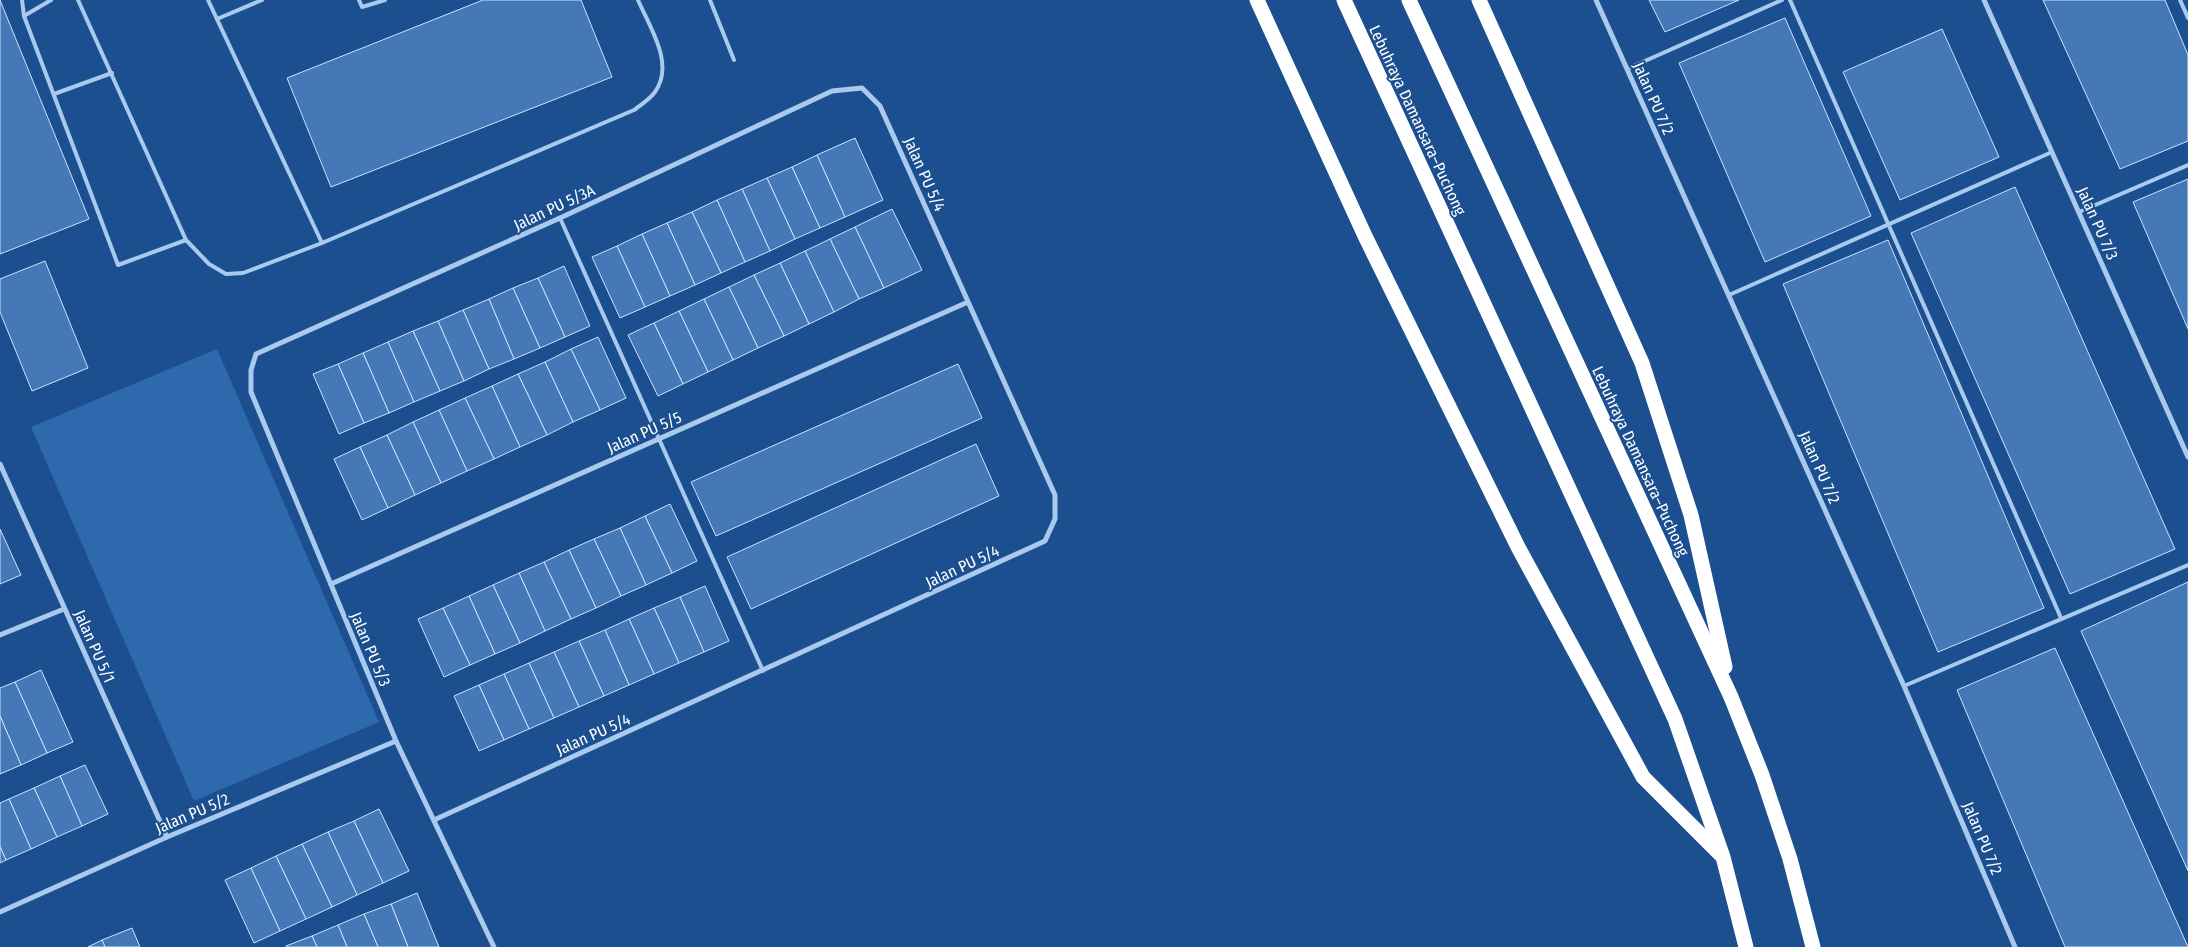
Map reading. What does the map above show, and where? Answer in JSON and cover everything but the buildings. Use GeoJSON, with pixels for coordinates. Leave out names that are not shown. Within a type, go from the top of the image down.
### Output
{"type":"FeatureCollection","features":[{"type":"Feature","properties":{"kind":"highway"},"geometry":{"type":"LineString","coordinates":[[1257,0],[1365,236],[1518,547],[1643,777],[1723,857]]}},
{"type":"Feature","properties":{"kind":"highway","name":"Lebuhraya Damansara–Puchong"},"geometry":{"type":"LineString","coordinates":[[1344,0],[1675,719],[1723,857],[1746,947]]}},
{"type":"Feature","properties":{"kind":"highway","name":"Lebuhraya Damansara–Puchong"},"geometry":{"type":"LineString","coordinates":[[1409,0],[1732,697],[1762,775],[1790,859],[1813,947]]}},
{"type":"Feature","properties":{"kind":"highway"},"geometry":{"type":"LineString","coordinates":[[1479,0],[1642,362],[1691,515],[1732,697]]}},
{"type":"Feature","properties":{"kind":"street","name":"Jalan PU 7/2"},"geometry":{"type":"LineString","coordinates":[[1596,0],[1904,686],[2015,947]]}},
{"type":"Feature","properties":{"kind":"street","name":"Jalan PU 7/3"},"geometry":{"type":"LineString","coordinates":[[1984,0],[2188,457]]}},
{"type":"Feature","properties":{"kind":"street","name":"Jalan PU 5/3A"},"geometry":{"type":"LineString","coordinates":[[256,354],[560,218],[832,91],[862,88]]}},
{"type":"Feature","properties":{"kind":"street","name":"Jalan PU 5/4"},"geometry":{"type":"LineString","coordinates":[[434,820],[1045,541],[1055,519],[1055,495],[880,106],[862,88]]}},
{"type":"Feature","properties":{"kind":"street","name":"Jalan PU 5/5"},"geometry":{"type":"LineString","coordinates":[[331,584],[968,302]]}},
{"type":"Feature","properties":{"kind":"street","name":"Jalan PU 5/3"},"geometry":{"type":"LineString","coordinates":[[256,354],[251,370],[251,392],[396,741],[494,947]]}},
{"type":"Feature","properties":{"kind":"street","name":"Jalan PU 5/1"},"geometry":{"type":"LineString","coordinates":[[0,464],[168,837]]}},
{"type":"Feature","properties":{"kind":"street"},"geometry":{"type":"LineString","coordinates":[[0,635],[64,609]]}},
{"type":"Feature","properties":{"kind":"street","name":"Jalan PU 5/2"},"geometry":{"type":"LineString","coordinates":[[0,912],[168,837],[396,741]]}},
{"type":"Feature","properties":{"kind":"lane"},"geometry":{"type":"LineString","coordinates":[[22,0],[24,16],[118,265],[186,240]]}},
{"type":"Feature","properties":{"kind":"lane"},"geometry":{"type":"LineString","coordinates":[[24,16],[51,0]]}},
{"type":"Feature","properties":{"kind":"lane"},"geometry":{"type":"LineString","coordinates":[[78,0],[186,240],[208,264],[226,274],[242,273],[322,243],[634,110],[654,93],[663,76],[663,60],[638,0]]}},
{"type":"Feature","properties":{"kind":"lane"},"geometry":{"type":"LineString","coordinates":[[208,0],[322,243]]}},
{"type":"Feature","properties":{"kind":"lane"},"geometry":{"type":"LineString","coordinates":[[217,19],[262,0]]}},
{"type":"Feature","properties":{"kind":"lane"},"geometry":{"type":"LineString","coordinates":[[359,0],[362,7],[385,0]]}},
{"type":"Feature","properties":{"kind":"lane"},"geometry":{"type":"LineString","coordinates":[[710,0],[734,60]]}},
{"type":"Feature","properties":{"kind":"lane"},"geometry":{"type":"LineString","coordinates":[[1627,69],[1782,0]]}},
{"type":"Feature","properties":{"kind":"lane"},"geometry":{"type":"LineString","coordinates":[[1790,0],[1890,224],[2061,618]]}},
{"type":"Feature","properties":{"kind":"lane"},"geometry":{"type":"LineString","coordinates":[[2180,0],[2188,18]]}},
{"type":"Feature","properties":{"kind":"lane"},"geometry":{"type":"LineString","coordinates":[[54,94],[112,73]]}},
{"type":"Feature","properties":{"kind":"lane"},"geometry":{"type":"LineString","coordinates":[[1729,295],[2052,152]]}},
{"type":"Feature","properties":{"kind":"lane"},"geometry":{"type":"LineString","coordinates":[[2079,212],[2188,164]]}},
{"type":"Feature","properties":{"kind":"lane"},"geometry":{"type":"LineString","coordinates":[[560,218],[763,671]]}},
{"type":"Feature","properties":{"kind":"lane"},"geometry":{"type":"LineString","coordinates":[[1904,686],[2061,618],[2188,566]]}},
{"type":"Feature","properties":{"kind":"shaded area"},"geometry":{"type":"Polygon","coordinates":[[[217,349],[379,722],[194,801],[31,427],[217,349]]]}}]}
